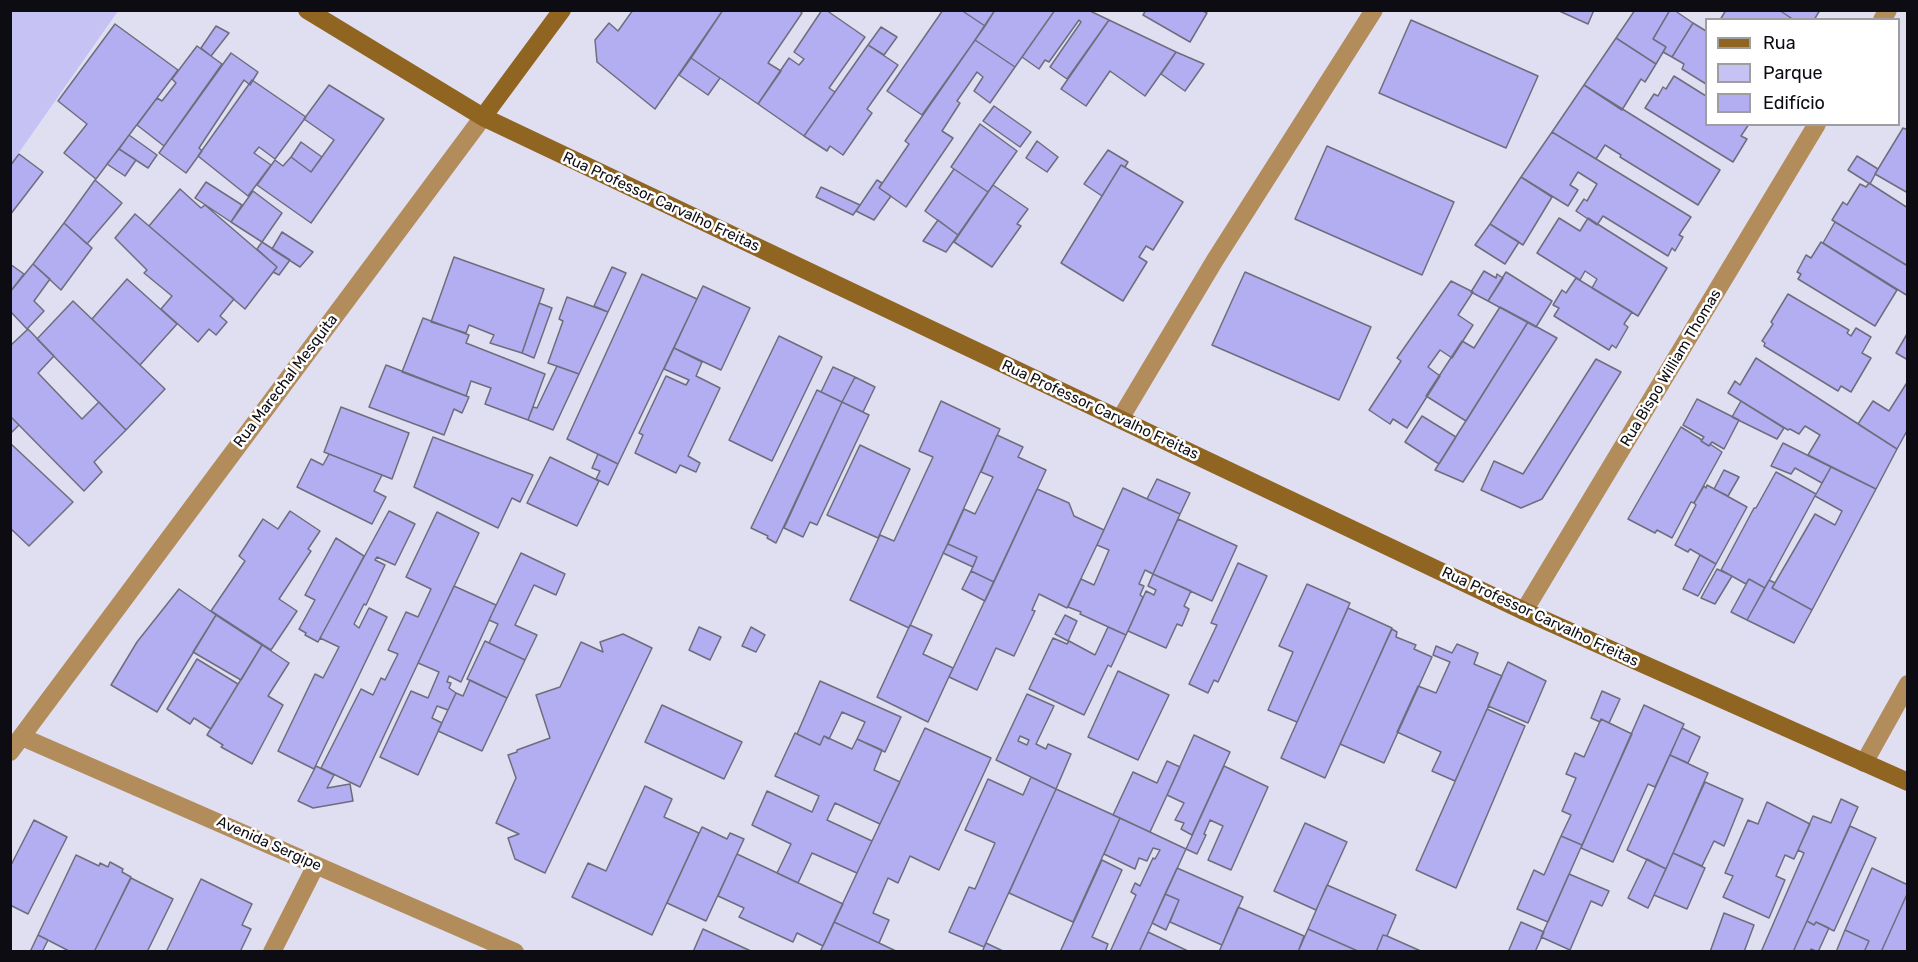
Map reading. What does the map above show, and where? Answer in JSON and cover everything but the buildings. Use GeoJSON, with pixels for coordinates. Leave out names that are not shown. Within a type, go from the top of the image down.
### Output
{"type":"FeatureCollection","features":[{"type":"Feature","properties":{"kind":"street","name":"Rua Professor Carvalho Freitas"},"geometry":{"type":"LineString","coordinates":[[307,10],[483,117],[1524,611],[1908,782]]}},
{"type":"Feature","properties":{"kind":"street","name":"Rua Marechal Mesquita"},"geometry":{"type":"LineString","coordinates":[[10,752],[562,10]]}},
{"type":"Feature","properties":{"kind":"street"},"geometry":{"type":"LineString","coordinates":[[1120,419],[1215,260],[1374,10]]}},
{"type":"Feature","properties":{"kind":"street","name":"Rua Bispo William Thomas"},"geometry":{"type":"LineString","coordinates":[[1524,611],[1816,126]]}},
{"type":"Feature","properties":{"kind":"street"},"geometry":{"type":"LineString","coordinates":[[1864,763],[1908,684]]}},
{"type":"Feature","properties":{"kind":"street","name":"Avenida Sergipe"},"geometry":{"type":"LineString","coordinates":[[22,737],[515,951]]}},
{"type":"Feature","properties":{"kind":"street"},"geometry":{"type":"LineString","coordinates":[[272,951],[316,865]]}},
{"type":"Feature","properties":{"kind":"green space"},"geometry":{"type":"Polygon","coordinates":[[[10,11],[118,11],[11,164],[10,11]]]}}]}
